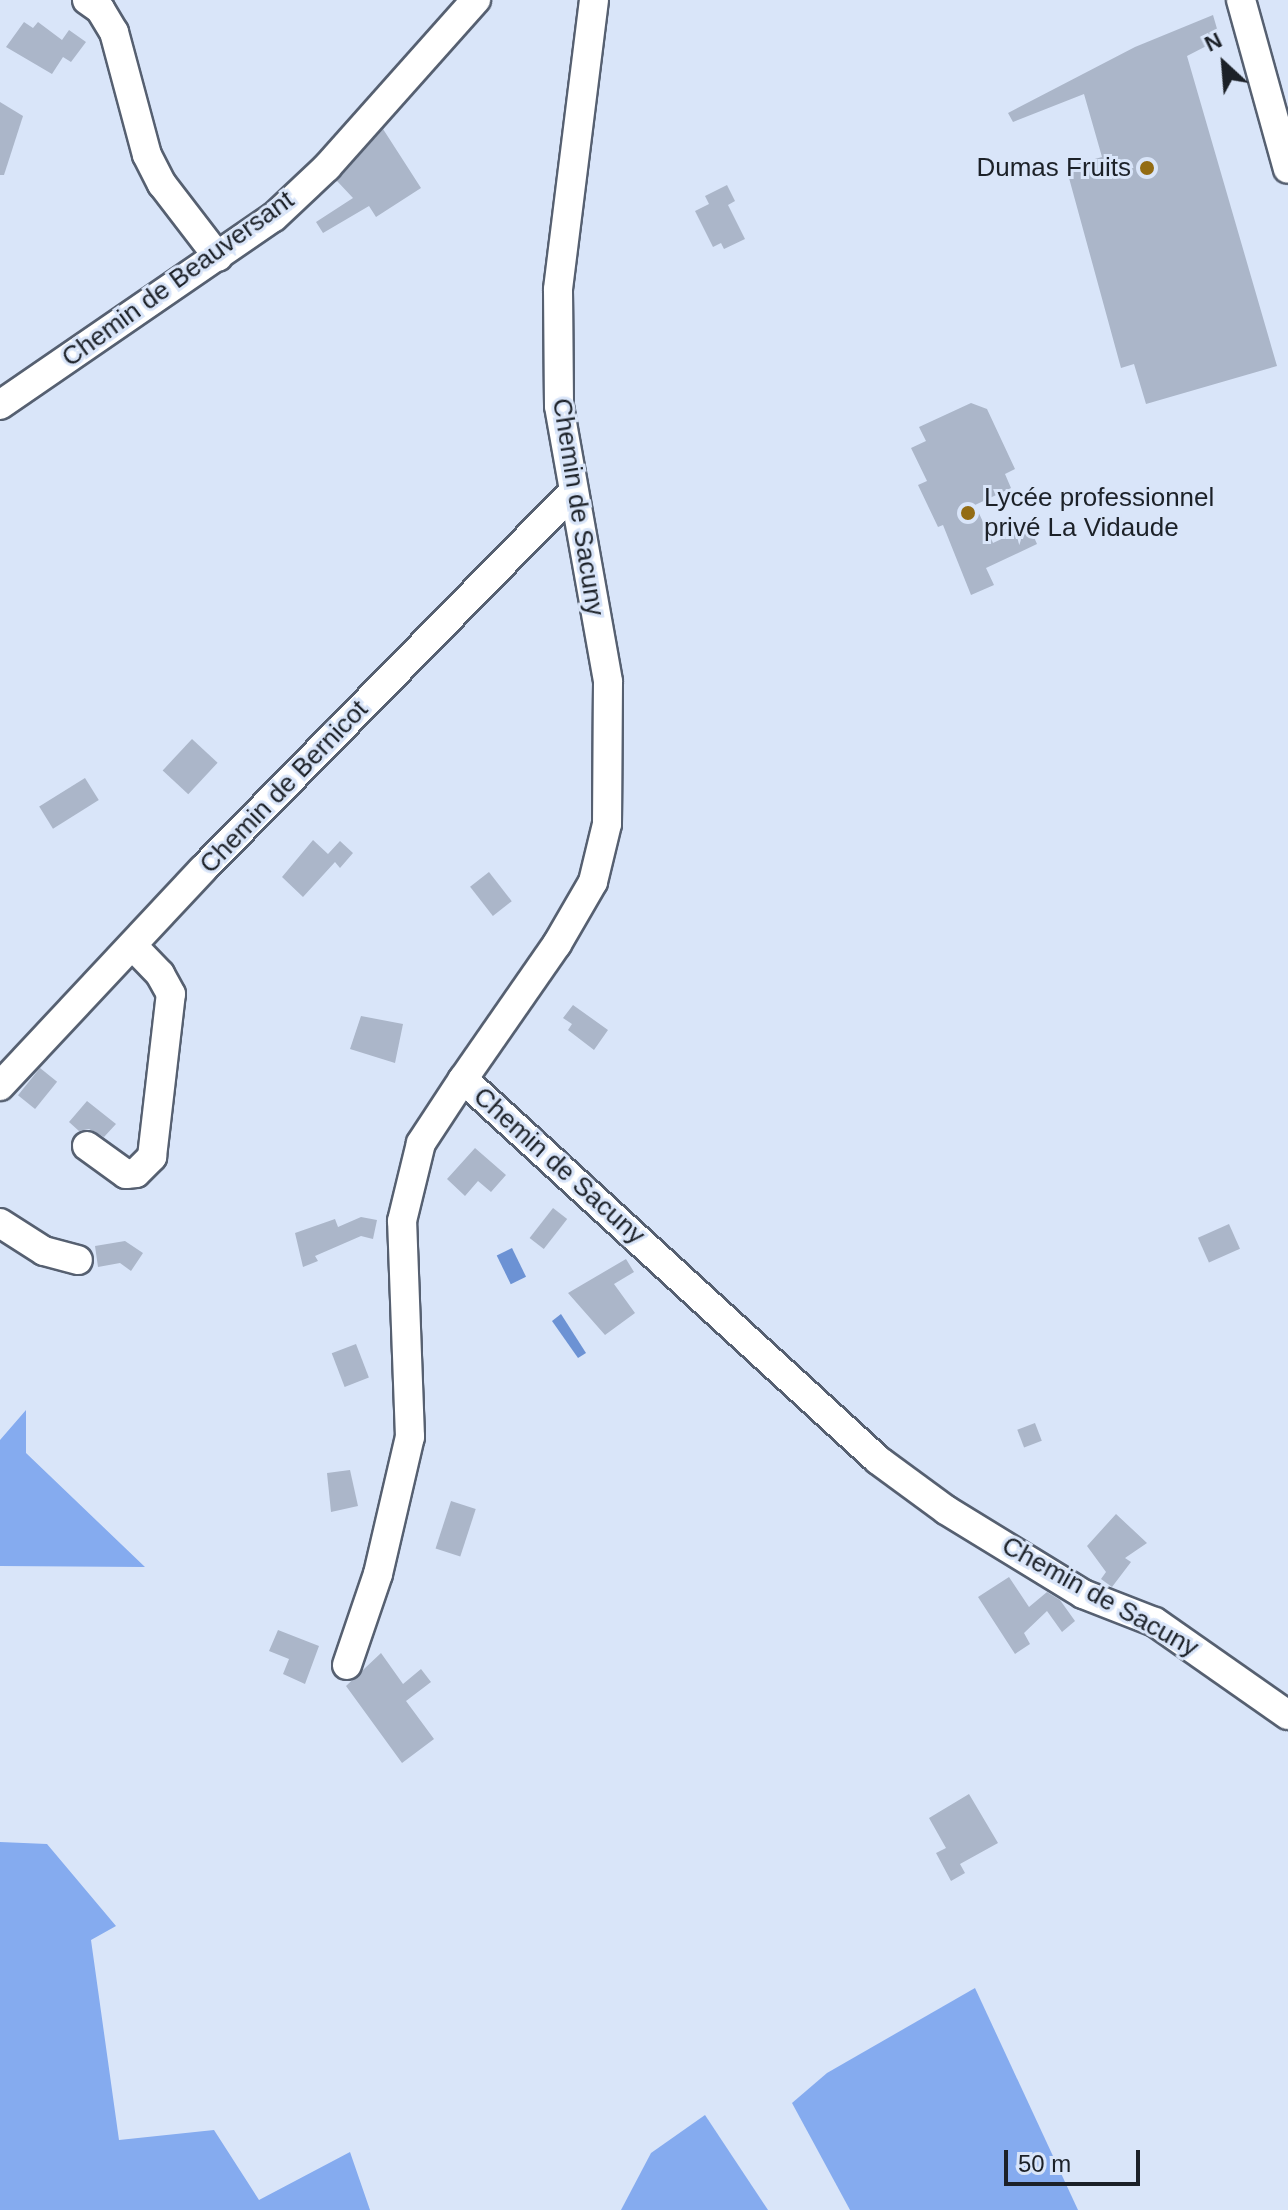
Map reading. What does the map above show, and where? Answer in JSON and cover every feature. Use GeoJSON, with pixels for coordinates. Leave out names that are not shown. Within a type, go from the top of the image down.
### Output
{"type":"FeatureCollection","features":[{"type":"Feature","properties":{"kind":"street"},"geometry":{"type":"LineString","coordinates":[[87,0],[100,9],[114,32],[147,155],[162,184],[218,257]]}},
{"type":"Feature","properties":{"kind":"street","name":"Chemin de Beauversant"},"geometry":{"type":"LineString","coordinates":[[0,405],[274,217],[327,167],[476,0]]}},
{"type":"Feature","properties":{"kind":"street","name":"Chemin de Sacuny"},"geometry":{"type":"LineString","coordinates":[[594,0],[558,290],[559,406],[608,682],[607,824],[593,882],[557,944],[463,1079],[878,1460],[946,1510],[1083,1594],[1155,1622],[1288,1715]]}},
{"type":"Feature","properties":{"kind":"street"},"geometry":{"type":"LineString","coordinates":[[1241,0],[1288,169]]}},
{"type":"Feature","properties":{"kind":"street","name":"Chemin de Bernicot"},"geometry":{"type":"LineString","coordinates":[[0,1086],[132,945],[573,492]]}},
{"type":"Feature","properties":{"kind":"street"},"geometry":{"type":"LineString","coordinates":[[87,1146],[126,1174],[136,1173],[152,1157],[171,994],[132,945]]}},
{"type":"Feature","properties":{"kind":"street"},"geometry":{"type":"LineString","coordinates":[[347,1665],[378,1574],[410,1437],[402,1221],[421,1143],[463,1079]]}},
{"type":"Feature","properties":{"kind":"street"},"geometry":{"type":"LineString","coordinates":[[0,1223],[44,1251],[78,1260]]}},
{"type":"Feature","properties":{"kind":"shaded area"},"geometry":{"type":"Polygon","coordinates":[[[512,1248],[526,1277],[511,1284],[497,1255],[512,1248]]]}},
{"type":"Feature","properties":{"kind":"shaded area"},"geometry":{"type":"Polygon","coordinates":[[[561,1314],[586,1353],[578,1358],[552,1321],[561,1314]]]}},
{"type":"Feature","properties":{"kind":"shaded area"},"geometry":{"type":"Polygon","coordinates":[[[26,1410],[26,1453],[145,1567],[0,1566],[0,1440],[26,1410]]]}},
{"type":"Feature","properties":{"kind":"shaded area"},"geometry":{"type":"Polygon","coordinates":[[[0,1842],[47,1844],[116,1926],[91,1940],[119,2140],[214,2130],[259,2200],[350,2152],[370,2210],[0,2210],[0,1842]]]}},
{"type":"Feature","properties":{"kind":"shaded area"},"geometry":{"type":"Polygon","coordinates":[[[975,1988],[1078,2210],[850,2210],[792,2103],[827,2073],[975,1988]]]}},
{"type":"Feature","properties":{"kind":"shaded area"},"geometry":{"type":"Polygon","coordinates":[[[705,2115],[768,2210],[621,2210],[651,2153],[705,2115]]]}},
{"type":"Feature","properties":{"kind":"building"},"geometry":{"type":"Polygon","coordinates":[[[1213,15],[1220,39],[1187,56],[1277,366],[1146,404],[1134,364],[1121,368],[1066,167],[1102,157],[1084,94],[1013,122],[1008,113],[1135,47],[1213,15]]]}},
{"type":"Feature","properties":{"kind":"building"},"geometry":{"type":"Polygon","coordinates":[[[24,22],[33,28],[38,22],[62,40],[69,30],[86,42],[71,62],[63,57],[52,74],[6,47],[24,22]]]}},
{"type":"Feature","properties":{"kind":"building"},"geometry":{"type":"Polygon","coordinates":[[[0,102],[23,116],[4,175],[0,175],[0,102]]]}},
{"type":"Feature","properties":{"kind":"building"},"geometry":{"type":"Polygon","coordinates":[[[383,129],[421,188],[376,217],[369,206],[323,233],[316,222],[353,198],[337,181],[383,129]]]}},
{"type":"Feature","properties":{"kind":"building"},"geometry":{"type":"Polygon","coordinates":[[[727,185],[735,201],[728,205],[745,239],[724,249],[721,243],[713,247],[695,211],[709,204],[705,196],[727,185]]]}},
{"type":"Feature","properties":{"kind":"building"},"geometry":{"type":"Polygon","coordinates":[[[971,403],[987,409],[1015,469],[1005,474],[1011,488],[975,505],[993,543],[1029,526],[1037,544],[986,568],[994,585],[971,595],[943,525],[938,527],[918,485],[927,481],[911,448],[926,441],[919,427],[971,403]]]}},
{"type":"Feature","properties":{"kind":"building"},"geometry":{"type":"Polygon","coordinates":[[[192,739],[218,763],[188,794],[163,770],[192,739]]]}},
{"type":"Feature","properties":{"kind":"building"},"geometry":{"type":"Polygon","coordinates":[[[85,778],[99,800],[53,829],[39,807],[85,778]]]}},
{"type":"Feature","properties":{"kind":"building"},"geometry":{"type":"Polygon","coordinates":[[[313,840],[328,854],[340,841],[353,853],[340,868],[335,862],[303,897],[282,877],[313,840]]]}},
{"type":"Feature","properties":{"kind":"building"},"geometry":{"type":"Polygon","coordinates":[[[489,872],[512,901],[493,916],[470,887],[489,872]]]}},
{"type":"Feature","properties":{"kind":"building"},"geometry":{"type":"Polygon","coordinates":[[[573,1005],[608,1030],[594,1050],[568,1030],[572,1024],[563,1018],[573,1005]]]}},
{"type":"Feature","properties":{"kind":"building"},"geometry":{"type":"Polygon","coordinates":[[[361,1016],[403,1024],[395,1063],[350,1049],[361,1016]]]}},
{"type":"Feature","properties":{"kind":"building"},"geometry":{"type":"Polygon","coordinates":[[[40,1068],[57,1082],[35,1109],[18,1095],[40,1068]]]}},
{"type":"Feature","properties":{"kind":"building"},"geometry":{"type":"Polygon","coordinates":[[[87,1101],[116,1124],[104,1137],[89,1129],[79,1131],[69,1122],[87,1101]]]}},
{"type":"Feature","properties":{"kind":"building"},"geometry":{"type":"Polygon","coordinates":[[[475,1148],[506,1175],[491,1192],[478,1181],[465,1196],[447,1179],[475,1148]]]}},
{"type":"Feature","properties":{"kind":"building"},"geometry":{"type":"Polygon","coordinates":[[[553,1208],[567,1219],[544,1249],[530,1238],[553,1208]]]}},
{"type":"Feature","properties":{"kind":"building"},"geometry":{"type":"Polygon","coordinates":[[[361,1217],[377,1220],[373,1239],[361,1236],[315,1256],[318,1261],[303,1267],[295,1233],[335,1219],[338,1227],[361,1217]]]}},
{"type":"Feature","properties":{"kind":"building"},"geometry":{"type":"Polygon","coordinates":[[[1229,1224],[1240,1249],[1209,1262],[1198,1238],[1229,1224]]]}},
{"type":"Feature","properties":{"kind":"building"},"geometry":{"type":"Polygon","coordinates":[[[125,1241],[143,1253],[131,1271],[120,1263],[98,1267],[95,1246],[125,1241]]]}},
{"type":"Feature","properties":{"kind":"building"},"geometry":{"type":"Polygon","coordinates":[[[626,1259],[634,1272],[614,1284],[635,1313],[605,1335],[568,1293],[626,1259]]]}},
{"type":"Feature","properties":{"kind":"building"},"geometry":{"type":"Polygon","coordinates":[[[356,1344],[369,1378],[345,1387],[332,1353],[356,1344]]]}},
{"type":"Feature","properties":{"kind":"building"},"geometry":{"type":"Polygon","coordinates":[[[1035,1423],[1042,1441],[1024,1448],[1017,1430],[1035,1423]]]}},
{"type":"Feature","properties":{"kind":"building"},"geometry":{"type":"Polygon","coordinates":[[[350,1470],[358,1506],[331,1512],[327,1473],[350,1470]]]}},
{"type":"Feature","properties":{"kind":"building"},"geometry":{"type":"Polygon","coordinates":[[[451,1501],[476,1509],[460,1557],[436,1549],[451,1501]]]}},
{"type":"Feature","properties":{"kind":"building"},"geometry":{"type":"Polygon","coordinates":[[[1116,1514],[1147,1543],[1125,1558],[1131,1562],[1112,1587],[1101,1579],[1106,1572],[1087,1546],[1116,1514]]]}},
{"type":"Feature","properties":{"kind":"building"},"geometry":{"type":"Polygon","coordinates":[[[1009,1577],[1029,1607],[1047,1592],[1060,1600],[1075,1621],[1062,1632],[1047,1611],[1024,1633],[1030,1644],[1015,1654],[978,1597],[1009,1577]]]}},
{"type":"Feature","properties":{"kind":"building"},"geometry":{"type":"Polygon","coordinates":[[[278,1630],[319,1646],[305,1684],[283,1674],[289,1659],[269,1651],[278,1630]]]}},
{"type":"Feature","properties":{"kind":"building"},"geometry":{"type":"Polygon","coordinates":[[[381,1653],[403,1684],[421,1669],[431,1682],[406,1701],[434,1739],[402,1763],[346,1686],[381,1653]]]}},
{"type":"Feature","properties":{"kind":"building"},"geometry":{"type":"Polygon","coordinates":[[[969,1794],[998,1843],[960,1864],[965,1873],[951,1881],[936,1853],[946,1848],[929,1818],[969,1794]]]}},
{"type":"Feature","properties":{"kind":"place","name":"Dumas Fruits"},"geometry":{"type":"Point","coordinates":[1147,168]}},
{"type":"Feature","properties":{"kind":"place","name":"Lycée professionnel privé La Vidaude"},"geometry":{"type":"Point","coordinates":[968,513]}}]}
